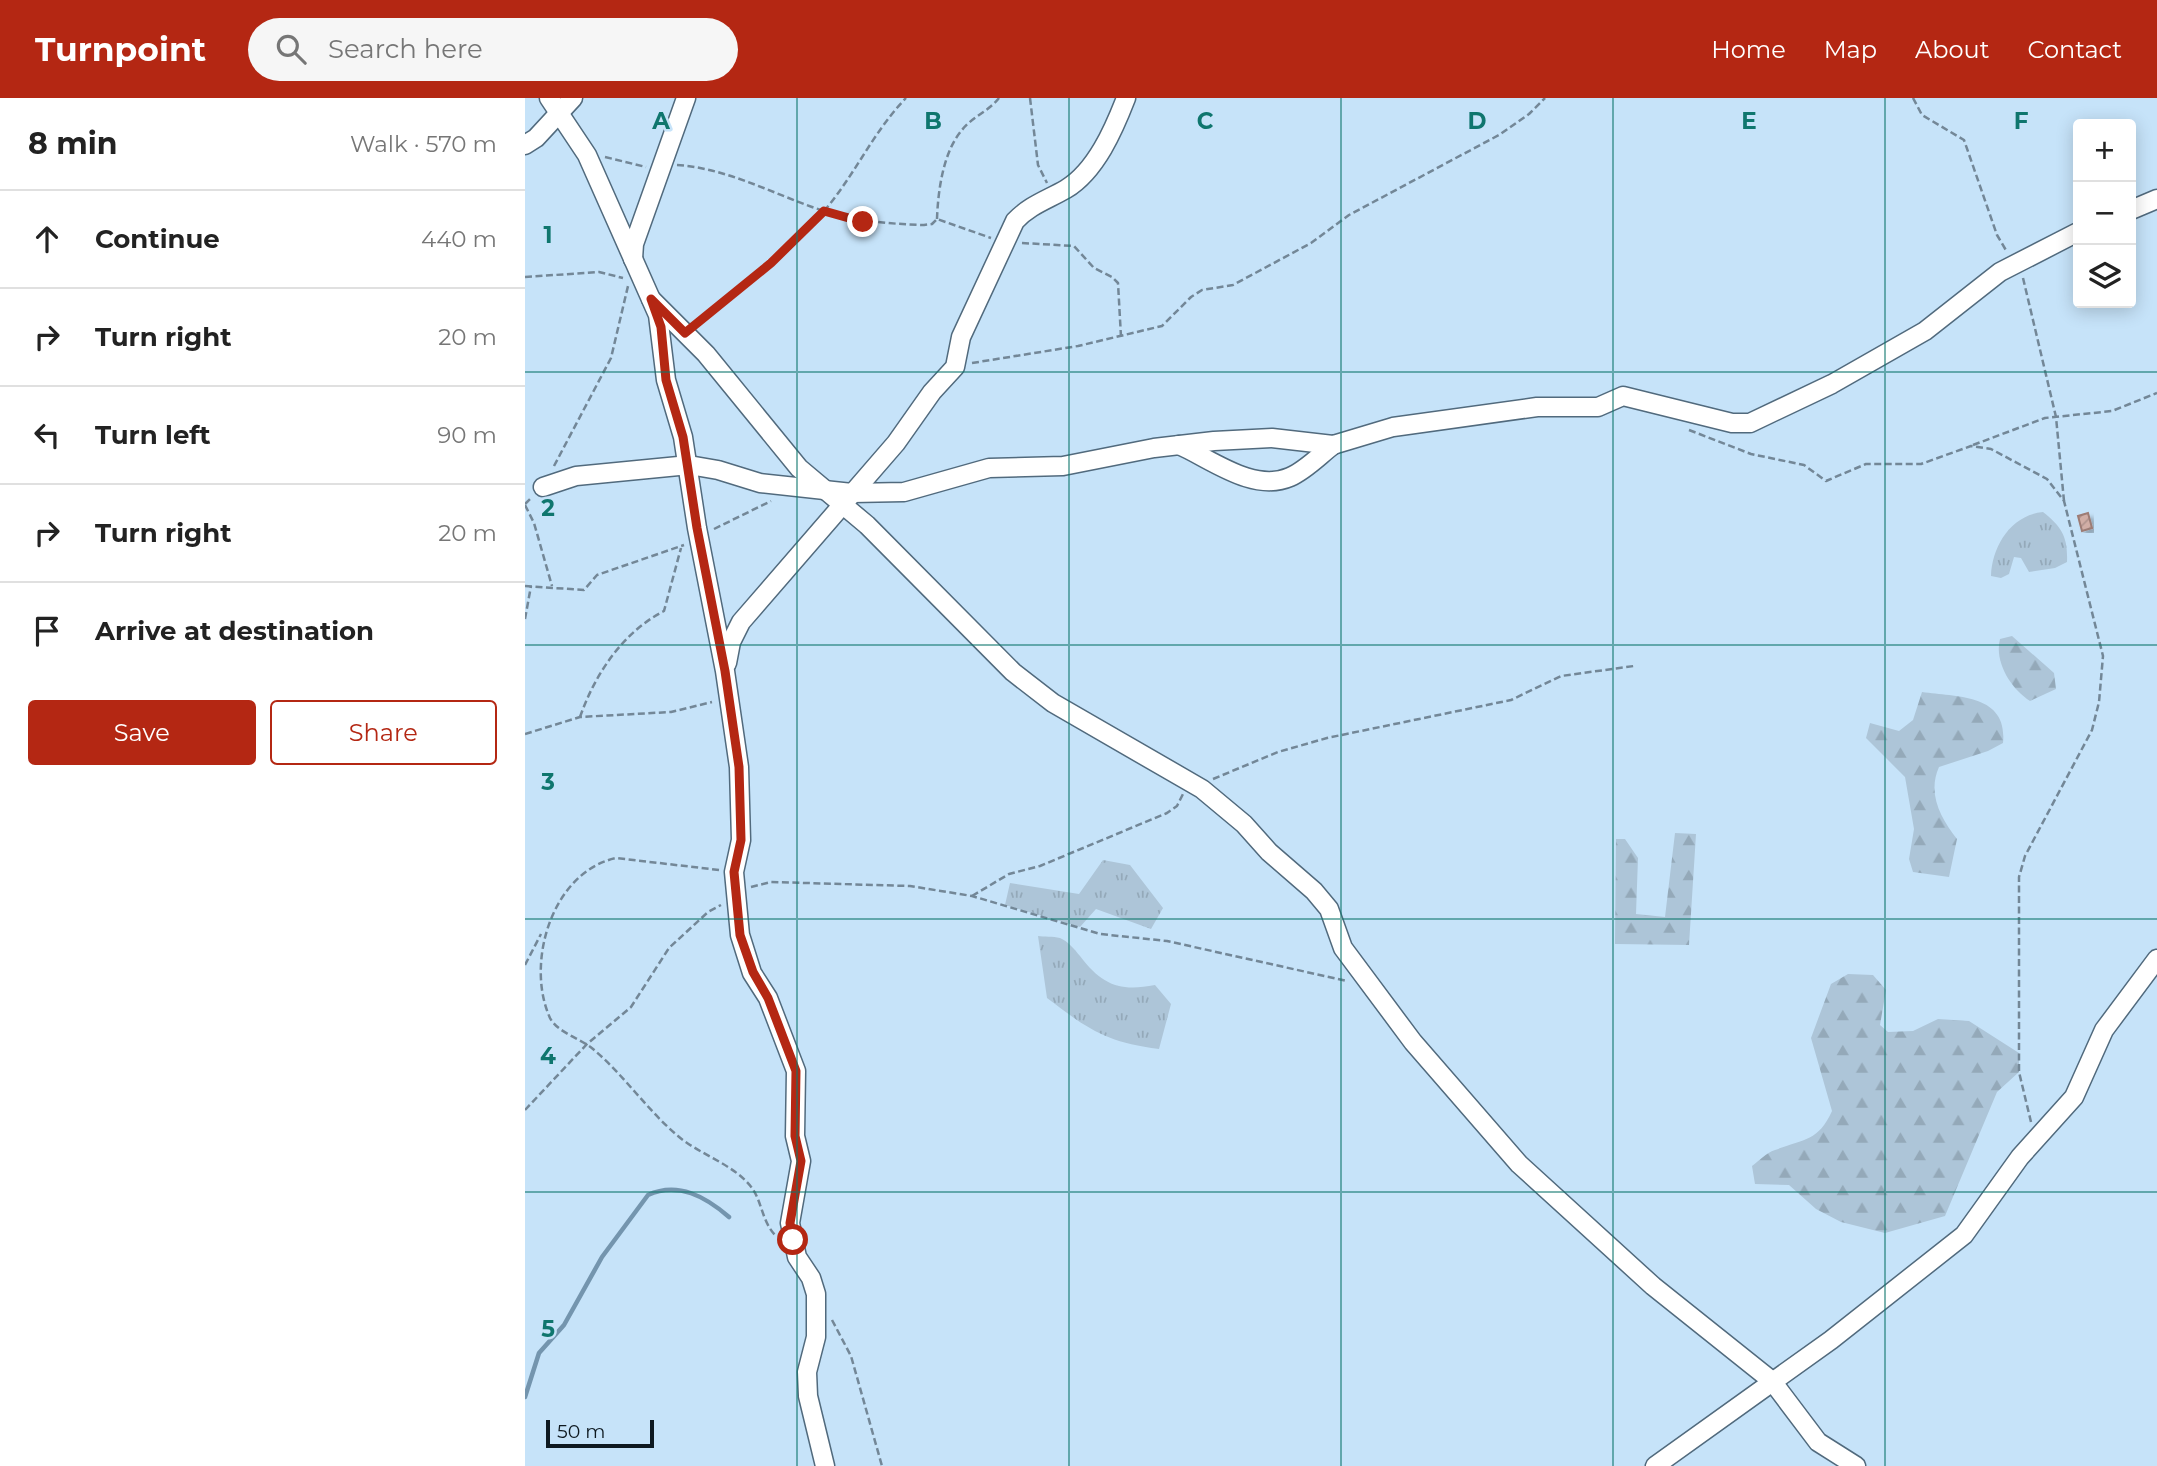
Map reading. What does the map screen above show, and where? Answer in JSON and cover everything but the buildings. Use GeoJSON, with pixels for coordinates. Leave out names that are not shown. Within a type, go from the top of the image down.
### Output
{"type":"FeatureCollection","features":[{"type":"Feature","properties":{"kind":"street"},"geometry":{"type":"LineString","coordinates":[[549,98],[558,105],[580,143],[633,258],[661,327],[666,380],[688,465],[691,535],[725,671],[739,767],[741,840],[734,872],[735,897],[746,956],[768,998],[796,1071],[795,1136],[801,1161],[790,1223],[795,1248],[811,1278],[815,1294],[816,1337],[807,1372],[809,1396],[825,1466]]}},
{"type":"Feature","properties":{"kind":"street"},"geometry":{"type":"LineString","coordinates":[[525,145],[558,105],[573,98]]}},
{"type":"Feature","properties":{"kind":"street"},"geometry":{"type":"LineString","coordinates":[[633,258],[634,244],[685,98]]}},
{"type":"Feature","properties":{"kind":"street"},"geometry":{"type":"LineString","coordinates":[[725,671],[731,642],[741,622],[896,443],[932,392],[955,366],[961,337],[1015,221],[1028,208],[1083,177],[1102,149],[1126,98]]}},
{"type":"Feature","properties":{"kind":"street"},"geometry":{"type":"LineString","coordinates":[[2136,208],[2157,199]]}},
{"type":"Feature","properties":{"kind":"street"},"geometry":{"type":"LineString","coordinates":[[1179,445],[1207,457],[1234,476],[1257,479],[1288,478],[1333,445],[1393,427],[1537,407],[1598,407],[1623,396],[1732,423],[1750,423],[1832,384],[1925,331],[2000,272],[2073,235]]}},
{"type":"Feature","properties":{"kind":"street"},"geometry":{"type":"LineString","coordinates":[[651,299],[758,413],[799,468],[821,488]]}},
{"type":"Feature","properties":{"kind":"street"},"geometry":{"type":"LineString","coordinates":[[543,486],[576,476],[688,465],[718,470],[760,483],[821,488],[846,498],[904,492],[989,468],[1063,466],[1179,445],[1272,438],[1333,445]]}},
{"type":"Feature","properties":{"kind":"street"},"geometry":{"type":"LineString","coordinates":[[846,498],[867,525],[1013,672],[1088,725],[1197,786],[1244,824],[1269,852],[1314,891],[1329,909],[1343,948],[1399,1023],[1519,1164],[1653,1286],[1772,1381],[1818,1442],[1856,1466]]}},
{"type":"Feature","properties":{"kind":"street"},"geometry":{"type":"LineString","coordinates":[[1655,1466],[1937,1259],[1964,1235],[2020,1157],[2074,1097],[2104,1030],[2157,960]]}},
{"type":"Feature","properties":{"kind":"path"},"geometry":{"type":"LineString","coordinates":[[685,333],[771,263],[824,211],[870,149],[883,122],[906,98]]}},
{"type":"Feature","properties":{"kind":"path"},"geometry":{"type":"LineString","coordinates":[[580,143],[623,163],[647,167],[664,164],[691,166],[745,181],[824,211],[875,223],[932,225],[937,219],[940,190],[953,142],[962,130],[999,98]]}},
{"type":"Feature","properties":{"kind":"path"},"geometry":{"type":"LineString","coordinates":[[1030,98],[1038,164],[1050,197]]}},
{"type":"Feature","properties":{"kind":"path"},"geometry":{"type":"LineString","coordinates":[[955,366],[1121,337],[1162,327],[1191,297],[1202,290],[1233,285],[1266,264],[1311,243],[1349,215],[1499,135],[1529,114],[1545,98]]}},
{"type":"Feature","properties":{"kind":"path"},"geometry":{"type":"LineString","coordinates":[[1913,98],[1922,116],[1964,140],[1997,235],[2024,281],[2056,417],[2064,501],[2103,656],[2099,702],[2092,730],[2025,856],[2019,877],[2019,1072],[2036,1142]]}},
{"type":"Feature","properties":{"kind":"path"},"geometry":{"type":"LineString","coordinates":[[937,219],[1006,241],[1074,246],[1094,268],[1112,276],[1118,284],[1121,337]]}},
{"type":"Feature","properties":{"kind":"path"},"geometry":{"type":"LineString","coordinates":[[525,277],[600,272],[628,281],[651,299]]}},
{"type":"Feature","properties":{"kind":"path"},"geometry":{"type":"LineString","coordinates":[[552,586],[534,523],[525,505],[543,486],[611,358],[628,281]]}},
{"type":"Feature","properties":{"kind":"path"},"geometry":{"type":"LineString","coordinates":[[1678,426],[1751,454],[1804,466],[1826,481],[1866,464],[1921,464],[2011,429],[2056,417],[2112,411],[2157,393]]}},
{"type":"Feature","properties":{"kind":"path"},"geometry":{"type":"LineString","coordinates":[[1971,446],[1991,449],[2047,479],[2064,501]]}},
{"type":"Feature","properties":{"kind":"path"},"geometry":{"type":"LineString","coordinates":[[580,717],[604,667],[636,627],[664,611],[681,547],[691,535],[777,499]]}},
{"type":"Feature","properties":{"kind":"path"},"geometry":{"type":"LineString","coordinates":[[525,586],[584,590],[597,575],[681,547],[691,535]]}},
{"type":"Feature","properties":{"kind":"path"},"geometry":{"type":"LineString","coordinates":[[525,619],[531,586]]}},
{"type":"Feature","properties":{"kind":"path"},"geometry":{"type":"LineString","coordinates":[[972,895],[1009,874],[1040,866],[1167,813],[1177,806],[1185,791],[1278,752],[1327,738],[1511,700],[1561,676],[1634,666]]}},
{"type":"Feature","properties":{"kind":"path"},"geometry":{"type":"LineString","coordinates":[[525,734],[580,717],[671,712],[729,697]]}},
{"type":"Feature","properties":{"kind":"path"},"geometry":{"type":"LineString","coordinates":[[525,965],[563,894],[586,869],[600,862],[616,858],[734,872]]}},
{"type":"Feature","properties":{"kind":"path"},"geometry":{"type":"LineString","coordinates":[[525,1110],[587,1044],[631,1007],[670,948],[708,912],[758,883],[910,886],[972,895],[1100,933],[1167,941],[1351,983]]}},
{"type":"Feature","properties":{"kind":"path"},"geometry":{"type":"LineString","coordinates":[[542,931],[539,958],[549,1017],[557,1027],[587,1044],[618,1069],[676,1134],[696,1150],[731,1169],[753,1188],[770,1229],[795,1248]]}},
{"type":"Feature","properties":{"kind":"path"},"geometry":{"type":"LineString","coordinates":[[830,1317],[852,1356],[881,1466]]}},
{"type":"Feature","properties":{"kind":"green space"},"geometry":{"type":"Polygon","coordinates":[[[2043,512],[2063,533],[2067,562],[2055,568],[2029,572],[2021,558],[2014,557],[2009,574],[2001,578],[1991,576],[1995,554],[2005,534],[2022,519],[2043,512]]]}},
{"type":"Feature","properties":{"kind":"green space"},"geometry":{"type":"Polygon","coordinates":[[[2012,636],[2054,673],[2056,689],[2030,701],[2016,689],[1999,657],[2000,639],[2012,636]]]}},
{"type":"Feature","properties":{"kind":"green space"},"geometry":{"type":"Polygon","coordinates":[[[1922,692],[1978,701],[1998,715],[2002,727],[2003,743],[1988,751],[1939,767],[1935,796],[1941,814],[1957,839],[1949,877],[1913,872],[1909,859],[1914,829],[1905,777],[1866,738],[1870,723],[1899,731],[1913,720],[1922,692]]]}},
{"type":"Feature","properties":{"kind":"green space"},"geometry":{"type":"Polygon","coordinates":[[[1675,833],[1696,834],[1689,945],[1615,944],[1616,839],[1625,839],[1638,858],[1636,914],[1665,917],[1675,833]]]}},
{"type":"Feature","properties":{"kind":"green space"},"geometry":{"type":"Polygon","coordinates":[[[1103,860],[1130,865],[1163,908],[1151,929],[1096,909],[1080,927],[1005,905],[1010,883],[1079,894],[1103,860]]]}},
{"type":"Feature","properties":{"kind":"green space"},"geometry":{"type":"Polygon","coordinates":[[[1038,936],[1063,939],[1096,974],[1113,984],[1122,987],[1155,985],[1171,1004],[1159,1049],[1125,1043],[1099,1033],[1047,998],[1038,936]]]}},
{"type":"Feature","properties":{"kind":"green space"},"geometry":{"type":"Polygon","coordinates":[[[1848,974],[1873,975],[1886,990],[1880,1025],[1888,1032],[1913,1031],[1938,1019],[1969,1021],[2019,1053],[2019,1072],[1997,1092],[1945,1216],[1885,1233],[1841,1222],[1816,1209],[1789,1185],[1755,1184],[1752,1166],[1772,1151],[1815,1134],[1832,1111],[1811,1038],[1831,984],[1848,974]]]}},
{"type":"Feature","properties":{"kind":"waterway"},"geometry":{"type":"LineString","coordinates":[[525,1397],[539,1353],[564,1325],[602,1257],[648,1195],[670,1190],[691,1193],[711,1203],[729,1217]]}},
{"type":"Feature","properties":{"kind":"route"},"geometry":{"type":"LineString","coordinates":[[793,1240],[790,1223],[801,1161],[795,1136],[794,1113],[798,1094],[796,1071],[768,998],[746,956],[740,935],[735,905],[734,872],[741,840],[739,767],[725,671],[697,528],[683,437],[666,380],[661,358],[661,327],[651,299],[685,333],[771,263],[824,211],[863,222]]}}]}
